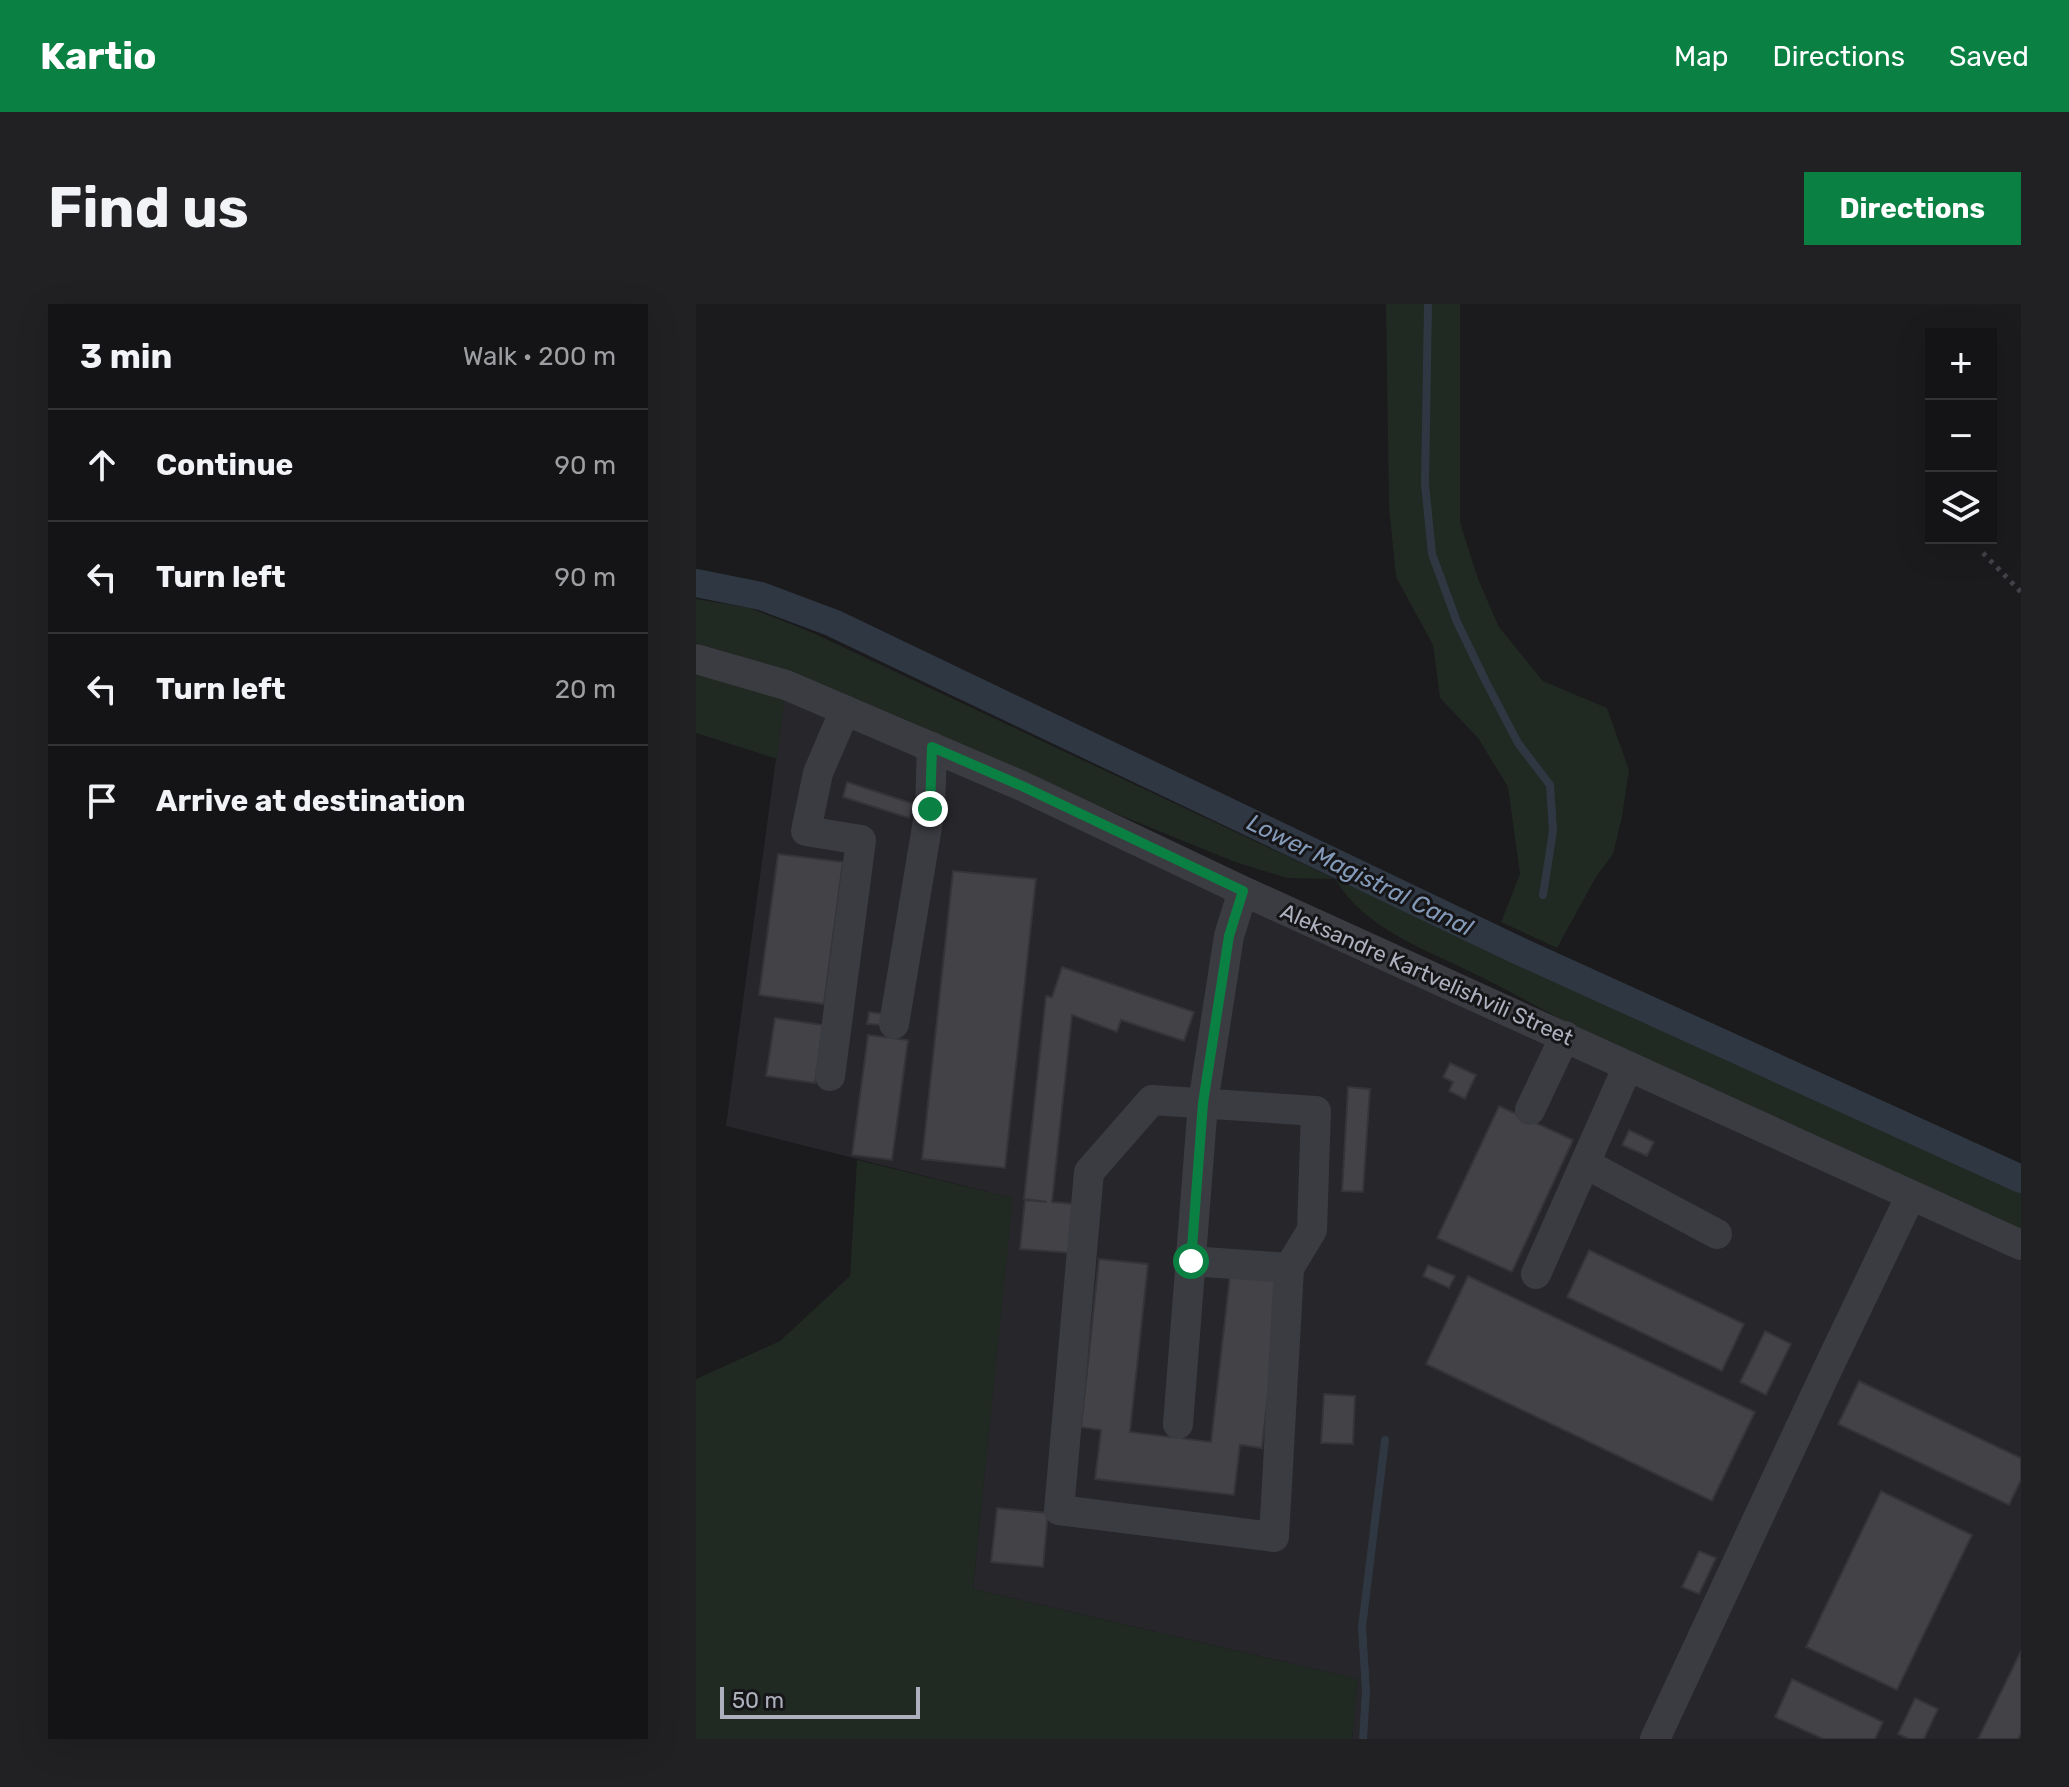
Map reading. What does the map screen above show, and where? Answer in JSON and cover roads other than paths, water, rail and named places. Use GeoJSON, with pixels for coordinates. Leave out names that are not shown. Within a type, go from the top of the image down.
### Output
{"type":"FeatureCollection","features":[{"type":"Feature","properties":{"kind":"street","name":"Aleksandre Kartvelishvili Street"},"geometry":{"type":"LineString","coordinates":[[696,659],[786,685],[1022,786],[1243,891],[2021,1245]]}},
{"type":"Feature","properties":{"kind":"street"},"geometry":{"type":"LineString","coordinates":[[830,1076],[861,840],[806,831],[818,773],[845,710]]}},
{"type":"Feature","properties":{"kind":"street"},"geometry":{"type":"LineString","coordinates":[[894,1024],[930,809],[932,747]]}},
{"type":"Feature","properties":{"kind":"street"},"geometry":{"type":"LineString","coordinates":[[1178,1424],[1203,1103],[1229,936],[1243,891]]}},
{"type":"Feature","properties":{"kind":"street"},"geometry":{"type":"LineString","coordinates":[[1530,1110],[1565,1036]]}},
{"type":"Feature","properties":{"kind":"street"},"geometry":{"type":"LineString","coordinates":[[1536,1274],[1628,1066]]}},
{"type":"Feature","properties":{"kind":"street"},"geometry":{"type":"LineString","coordinates":[[1152,1100],[1316,1111],[1312,1230],[1289,1268],[1274,1537],[1059,1510],[1089,1172],[1152,1100]]}},
{"type":"Feature","properties":{"kind":"street"},"geometry":{"type":"LineString","coordinates":[[1586,1164],[1717,1234]]}},
{"type":"Feature","properties":{"kind":"street"},"geometry":{"type":"LineString","coordinates":[[1655,1739],[1911,1195]]}},
{"type":"Feature","properties":{"kind":"street"},"geometry":{"type":"LineString","coordinates":[[1191,1261],[1289,1268]]}},
{"type":"Feature","properties":{"kind":"waterway"},"geometry":{"type":"LineString","coordinates":[[1428,304],[1425,484],[1432,554],[1457,622],[1486,682],[1518,743],[1550,785],[1553,831],[1543,895]]}},
{"type":"Feature","properties":{"kind":"waterway","name":"Lower Magistral Canal"},"geometry":{"type":"LineString","coordinates":[[696,583],[761,596],[833,623],[1515,949],[2021,1179]]}},
{"type":"Feature","properties":{"kind":"waterway"},"geometry":{"type":"LineString","coordinates":[[1363,1739],[1366,1691],[1362,1627],[1385,1440]]}}]}
